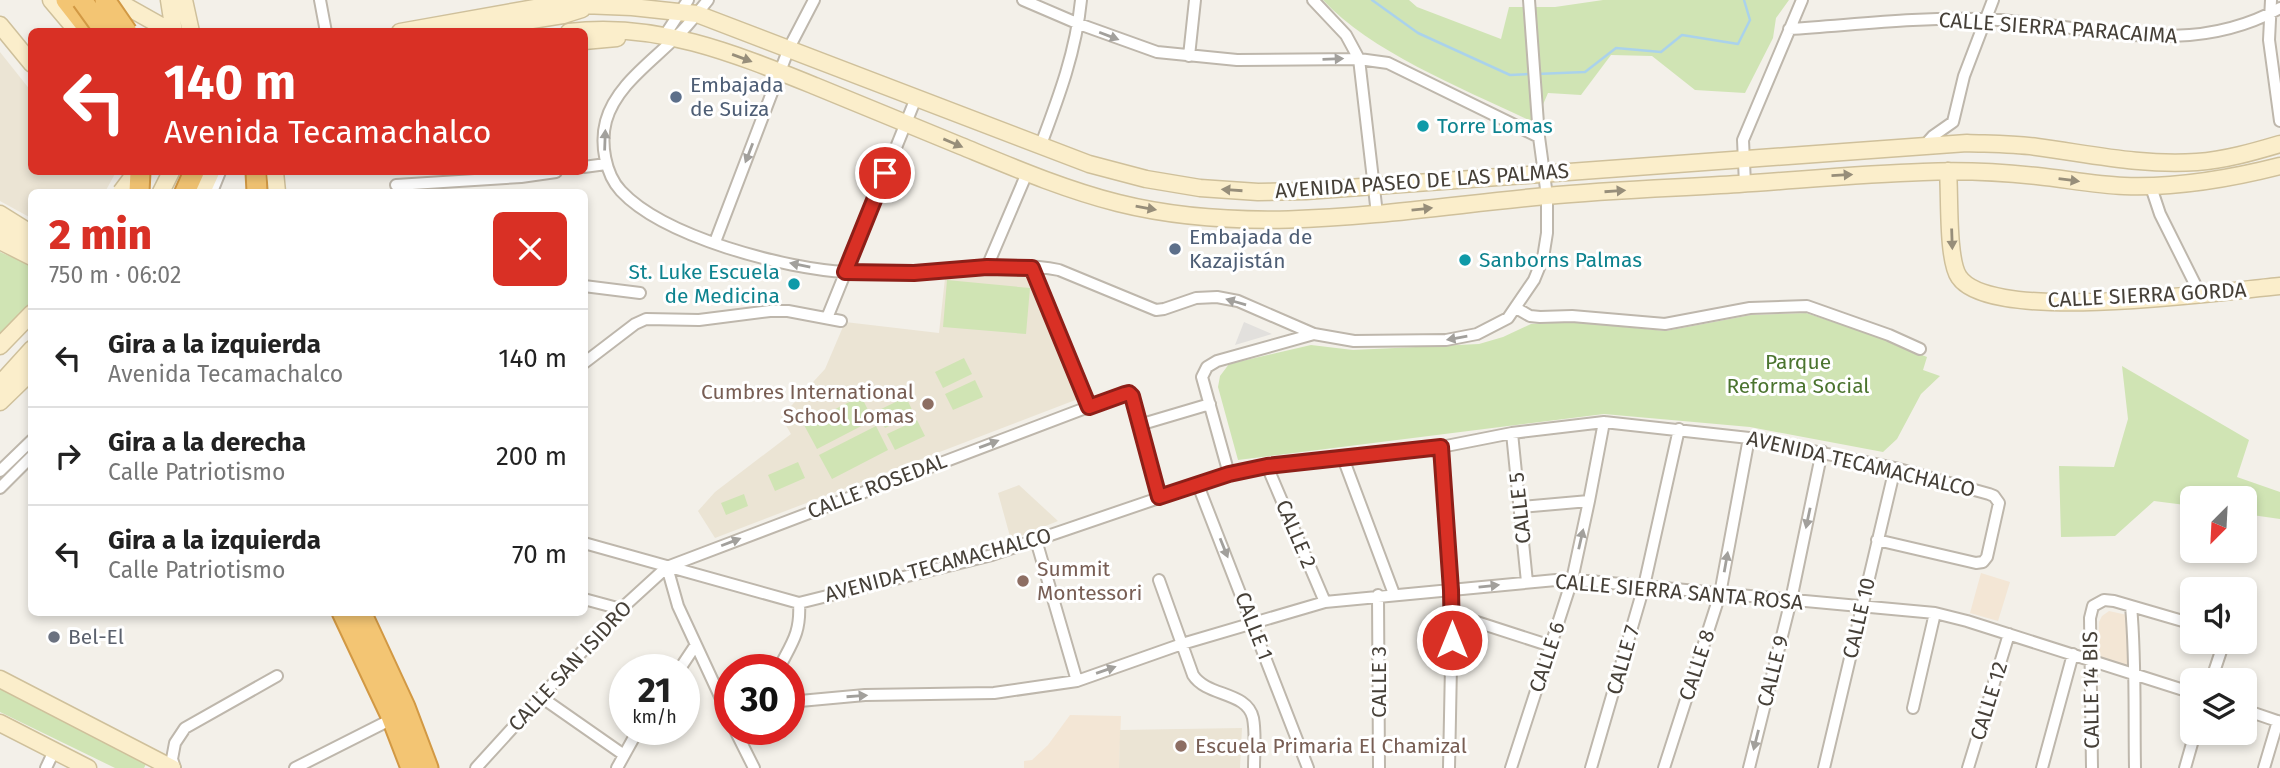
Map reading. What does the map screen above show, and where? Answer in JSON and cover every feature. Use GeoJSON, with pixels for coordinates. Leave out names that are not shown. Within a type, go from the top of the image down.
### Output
{"type":"FeatureCollection","features":[{"type":"Feature","properties":{"kind":"highway"},"geometry":{"type":"LineString","coordinates":[[68,0],[88,28]]}},
{"type":"Feature","properties":{"kind":"highway"},"geometry":{"type":"LineString","coordinates":[[68,0],[100,28]]}},
{"type":"Feature","properties":{"kind":"highway"},"geometry":{"type":"LineString","coordinates":[[82,0],[102,28]]}},
{"type":"Feature","properties":{"kind":"highway"},"geometry":{"type":"LineString","coordinates":[[91,0],[129,28]]}},
{"type":"Feature","properties":{"kind":"highway"},"geometry":{"type":"LineString","coordinates":[[105,0],[124,28]]}},
{"type":"Feature","properties":{"kind":"highway"},"geometry":{"type":"LineString","coordinates":[[338,616],[405,768]]}},
{"type":"Feature","properties":{"kind":"highway"},"geometry":{"type":"LineString","coordinates":[[344,616],[391,716],[411,768]]}},
{"type":"Feature","properties":{"kind":"highway"},"geometry":{"type":"LineString","coordinates":[[360,616],[405,707],[426,768]]}},
{"type":"Feature","properties":{"kind":"main road"},"geometry":{"type":"LineString","coordinates":[[51,0],[75,28]]}},
{"type":"Feature","properties":{"kind":"main road"},"geometry":{"type":"LineString","coordinates":[[115,0],[166,28]]}},
{"type":"Feature","properties":{"kind":"main road"},"geometry":{"type":"LineString","coordinates":[[169,0],[172,28]]}},
{"type":"Feature","properties":{"kind":"main road"},"geometry":{"type":"LineString","coordinates":[[184,0],[190,28]]}},
{"type":"Feature","properties":{"kind":"main road","name":"AVENIDA PASEO DE LAS PALMAS"},"geometry":{"type":"LineString","coordinates":[[421,28],[556,2],[591,6],[688,8],[1063,156],[1136,176],[1200,188],[1258,192],[1374,187],[1925,145],[1968,143],[2035,147],[2104,158],[2163,163],[2215,160],[2280,144]]}},
{"type":"Feature","properties":{"kind":"main road","name":"AVENIDA PASEO DE LAS PALMAS"},"geometry":{"type":"LineString","coordinates":[[484,28],[563,15],[591,6]]}},
{"type":"Feature","properties":{"kind":"main road"},"geometry":{"type":"LineString","coordinates":[[0,25],[28,59]]}},
{"type":"Feature","properties":{"kind":"main road","name":"AVENIDA PASEO DE LAS PALMAS"},"geometry":{"type":"LineString","coordinates":[[588,29],[665,36],[703,43],[1053,183],[1116,203],[1199,216],[1249,220],[1377,214],[1547,196],[1745,184],[1824,176],[1948,171],[2027,175],[2118,186],[2151,187],[2209,181],[2280,166]]}},
{"type":"Feature","properties":{"kind":"main road","name":"AVENIDA PASEO DE LAS PALMAS"},"geometry":{"type":"LineString","coordinates":[[588,41],[665,36]]}},
{"type":"Feature","properties":{"kind":"main road"},"geometry":{"type":"LineString","coordinates":[[1020,170],[1023,141]]}},
{"type":"Feature","properties":{"kind":"main road"},"geometry":{"type":"LineString","coordinates":[[1968,143],[1972,157],[1969,171]]}},
{"type":"Feature","properties":{"kind":"main road"},"geometry":{"type":"LineString","coordinates":[[1925,145],[1920,159],[1926,172]]}},
{"type":"Feature","properties":{"kind":"main road"},"geometry":{"type":"LineString","coordinates":[[1053,183],[1052,172],[1057,161],[1063,156]]}},
{"type":"Feature","properties":{"kind":"main road"},"geometry":{"type":"LineString","coordinates":[[2151,187],[2152,180],[2163,163]]}},
{"type":"Feature","properties":{"kind":"main road","name":"CALLE SIERRA GORDA"},"geometry":{"type":"LineString","coordinates":[[1948,171],[1952,263],[1959,278],[1972,289],[2017,300],[2069,303],[2280,286]]}},
{"type":"Feature","properties":{"kind":"main road"},"geometry":{"type":"LineString","coordinates":[[0,214],[28,232]]}},
{"type":"Feature","properties":{"kind":"main road"},"geometry":{"type":"LineString","coordinates":[[0,227],[28,243]]}},
{"type":"Feature","properties":{"kind":"main road"},"geometry":{"type":"LineString","coordinates":[[0,241],[28,255]]}},
{"type":"Feature","properties":{"kind":"main road"},"geometry":{"type":"LineString","coordinates":[[0,346],[28,317]]}},
{"type":"Feature","properties":{"kind":"main road"},"geometry":{"type":"LineString","coordinates":[[0,384],[28,353]]}},
{"type":"Feature","properties":{"kind":"main road"},"geometry":{"type":"LineString","coordinates":[[0,402],[28,373]]}},
{"type":"Feature","properties":{"kind":"main road"},"geometry":{"type":"LineString","coordinates":[[0,679],[168,765]]}},
{"type":"Feature","properties":{"kind":"main road"},"geometry":{"type":"LineString","coordinates":[[0,723],[88,768]]}},
{"type":"Feature","properties":{"kind":"street"},"geometry":{"type":"LineString","coordinates":[[320,0],[325,28]]}},
{"type":"Feature","properties":{"kind":"street"},"geometry":{"type":"LineString","coordinates":[[708,0],[688,8],[665,36],[654,56],[614,104],[606,121],[603,145],[606,164],[618,189],[637,206],[667,224],[715,243],[798,265],[845,272],[914,273],[987,267],[1059,270],[1156,310],[1196,298],[1217,297],[1238,301],[1314,334],[1354,341],[1447,340],[1477,334],[1508,318],[1534,280],[1543,257],[1547,233],[1547,196],[1539,137],[1529,0]]}},
{"type":"Feature","properties":{"kind":"street"},"geometry":{"type":"LineString","coordinates":[[715,243],[789,48],[814,0]]}},
{"type":"Feature","properties":{"kind":"street"},"geometry":{"type":"LineString","coordinates":[[1023,0],[1079,24],[1157,52],[1269,61],[1359,59],[1388,64],[1539,137]]}},
{"type":"Feature","properties":{"kind":"street"},"geometry":{"type":"LineString","coordinates":[[1040,147],[1068,69],[1079,24],[1081,0]]}},
{"type":"Feature","properties":{"kind":"street"},"geometry":{"type":"LineString","coordinates":[[1189,56],[1195,0]]}},
{"type":"Feature","properties":{"kind":"street"},"geometry":{"type":"LineString","coordinates":[[1313,0],[1346,35],[1359,59],[1377,214]]}},
{"type":"Feature","properties":{"kind":"street"},"geometry":{"type":"LineString","coordinates":[[1745,184],[1743,140],[1802,0]]}},
{"type":"Feature","properties":{"kind":"street"},"geometry":{"type":"LineString","coordinates":[[1925,145],[1953,122],[1964,76],[1993,0]]}},
{"type":"Feature","properties":{"kind":"street"},"geometry":{"type":"LineString","coordinates":[[2271,0],[2275,11],[2269,40],[2280,121]]}},
{"type":"Feature","properties":{"kind":"street"},"geometry":{"type":"LineString","coordinates":[[665,36],[688,8]]}},
{"type":"Feature","properties":{"kind":"street","name":"CALLE SIERRA PARACAIMA"},"geometry":{"type":"LineString","coordinates":[[1789,29],[1952,18],[1985,19],[2142,36],[2183,37],[2228,31],[2275,11]]}},
{"type":"Feature","properties":{"kind":"street"},"geometry":{"type":"LineString","coordinates":[[827,318],[916,98]]}},
{"type":"Feature","properties":{"kind":"street"},"geometry":{"type":"LineString","coordinates":[[588,166],[606,164]]}},
{"type":"Feature","properties":{"kind":"street"},"geometry":{"type":"LineString","coordinates":[[987,267],[1020,170]]}},
{"type":"Feature","properties":{"kind":"street"},"geometry":{"type":"LineString","coordinates":[[396,189],[535,175]]}},
{"type":"Feature","properties":{"kind":"street"},"geometry":{"type":"LineString","coordinates":[[2151,187],[2160,214],[2200,294]]}},
{"type":"Feature","properties":{"kind":"street"},"geometry":{"type":"LineString","coordinates":[[1032,268],[1089,407]]}},
{"type":"Feature","properties":{"kind":"street"},"geometry":{"type":"LineString","coordinates":[[588,287],[640,293]]}},
{"type":"Feature","properties":{"kind":"street"},"geometry":{"type":"LineString","coordinates":[[1516,308],[1530,316],[1572,316],[1665,324],[1750,308],[1807,306],[1920,349]]}},
{"type":"Feature","properties":{"kind":"street"},"geometry":{"type":"LineString","coordinates":[[588,360],[635,324],[646,319],[699,320],[788,311],[841,321]]}},
{"type":"Feature","properties":{"kind":"street"},"geometry":{"type":"LineString","coordinates":[[1229,474],[1202,377],[1207,367],[1217,360],[1314,334]]}},
{"type":"Feature","properties":{"kind":"street","name":"CALLE ROSEDAL"},"geometry":{"type":"LineString","coordinates":[[667,566],[1129,393],[1139,425]]}},
{"type":"Feature","properties":{"kind":"street"},"geometry":{"type":"LineString","coordinates":[[1159,497],[1139,425],[1210,404]]}},
{"type":"Feature","properties":{"kind":"street","name":"AVENIDA TECAMACHALCO"},"geometry":{"type":"LineString","coordinates":[[588,544],[799,603],[992,555],[1229,474],[1267,466],[1441,447],[1512,433],[1604,422],[1749,438],[1822,451],[1994,496],[1999,503],[1987,557],[1983,562],[1976,563],[1877,540]]}},
{"type":"Feature","properties":{"kind":"street","name":"CALLE 6"},"geometry":{"type":"LineString","coordinates":[[1511,768],[1572,580],[1604,422]]}},
{"type":"Feature","properties":{"kind":"street","name":"CALLE 7"},"geometry":{"type":"LineString","coordinates":[[1591,768],[1644,586],[1679,429]]}},
{"type":"Feature","properties":{"kind":"street","name":"CALLE 5"},"geometry":{"type":"LineString","coordinates":[[1512,433],[1527,582]]}},
{"type":"Feature","properties":{"kind":"street","name":"CALLE 8"},"geometry":{"type":"LineString","coordinates":[[1664,768],[1720,594],[1749,438]]}},
{"type":"Feature","properties":{"kind":"street"},"geometry":{"type":"LineString","coordinates":[[0,471],[28,444]]}},
{"type":"Feature","properties":{"kind":"street"},"geometry":{"type":"LineString","coordinates":[[1441,447],[1452,614],[1449,768]]}},
{"type":"Feature","properties":{"kind":"street","name":"CALLE 9"},"geometry":{"type":"LineString","coordinates":[[1749,768],[1791,600],[1822,451]]}},
{"type":"Feature","properties":{"kind":"street"},"geometry":{"type":"LineString","coordinates":[[1343,458],[1394,594]]}},
{"type":"Feature","properties":{"kind":"street"},"geometry":{"type":"LineString","coordinates":[[0,488],[28,460]]}},
{"type":"Feature","properties":{"kind":"street","name":"CALLE 2"},"geometry":{"type":"LineString","coordinates":[[1267,466],[1325,602]]}},
{"type":"Feature","properties":{"kind":"street","name":"CALLE 10"},"geometry":{"type":"LineString","coordinates":[[1824,768],[1895,468]]}},
{"type":"Feature","properties":{"kind":"street","name":"CALLE 1"},"geometry":{"type":"LineString","coordinates":[[1198,485],[1308,768]]}},
{"type":"Feature","properties":{"kind":"street"},"geometry":{"type":"LineString","coordinates":[[1521,507],[1590,501]]}},
{"type":"Feature","properties":{"kind":"street"},"geometry":{"type":"LineString","coordinates":[[1036,540],[1077,681]]}},
{"type":"Feature","properties":{"kind":"street"},"geometry":{"type":"LineString","coordinates":[[667,566],[678,606],[714,685]]}},
{"type":"Feature","properties":{"kind":"street","name":"CALLE SAN ISIDRO"},"geometry":{"type":"LineString","coordinates":[[476,768],[621,608],[667,566]]}},
{"type":"Feature","properties":{"kind":"street"},"geometry":{"type":"LineString","coordinates":[[1159,580],[1198,682],[1208,689],[1244,703],[1249,708],[1254,722],[1254,768]]}},
{"type":"Feature","properties":{"kind":"street","name":"CALLE SIERRA SANTA ROSA"},"geometry":{"type":"LineString","coordinates":[[805,701],[865,695],[994,694],[1077,681],[1253,621],[1325,602],[1572,580],[1935,613],[2180,690]]}},
{"type":"Feature","properties":{"kind":"street","name":"CALLE 3"},"geometry":{"type":"LineString","coordinates":[[1378,596],[1379,768]]}},
{"type":"Feature","properties":{"kind":"street"},"geometry":{"type":"LineString","coordinates":[[588,600],[621,608]]}},
{"type":"Feature","properties":{"kind":"street","name":"CALLE 14 BIS"},"geometry":{"type":"LineString","coordinates":[[2092,768],[2090,618],[2093,606],[2104,600],[2131,606],[2135,649],[2135,768]]}},
{"type":"Feature","properties":{"kind":"street"},"geometry":{"type":"LineString","coordinates":[[786,654],[798,631],[799,603]]}},
{"type":"Feature","properties":{"kind":"street"},"geometry":{"type":"LineString","coordinates":[[2131,606],[2180,620]]}},
{"type":"Feature","properties":{"kind":"street"},"geometry":{"type":"LineString","coordinates":[[1913,708],[1935,613]]}},
{"type":"Feature","properties":{"kind":"street"},"geometry":{"type":"LineString","coordinates":[[1452,614],[1552,646]]}},
{"type":"Feature","properties":{"kind":"street","name":"CALLE 12"},"geometry":{"type":"LineString","coordinates":[[1968,768],[2009,634]]}},
{"type":"Feature","properties":{"kind":"street"},"geometry":{"type":"LineString","coordinates":[[690,654],[695,646]]}},
{"type":"Feature","properties":{"kind":"street"},"geometry":{"type":"LineString","coordinates":[[2042,768],[2073,654]]}},
{"type":"Feature","properties":{"kind":"street"},"geometry":{"type":"LineString","coordinates":[[168,765],[175,743],[185,728],[277,676]]}},
{"type":"Feature","properties":{"kind":"street"},"geometry":{"type":"LineString","coordinates":[[541,697],[624,755]]}},
{"type":"Feature","properties":{"kind":"street"},"geometry":{"type":"LineString","coordinates":[[2257,714],[2279,721],[2264,768]]}},
{"type":"Feature","properties":{"kind":"street"},"geometry":{"type":"LineString","coordinates":[[295,768],[386,722]]}},
{"type":"Feature","properties":{"kind":"street"},"geometry":{"type":"LineString","coordinates":[[617,768],[630,745]]}},
{"type":"Feature","properties":{"kind":"street"},"geometry":{"type":"LineString","coordinates":[[742,745],[754,768]]}},
{"type":"Feature","properties":{"kind":"street"},"geometry":{"type":"LineString","coordinates":[[2185,768],[2192,745]]}},
{"type":"Feature","properties":{"kind":"street"},"geometry":{"type":"LineString","coordinates":[[46,768],[54,751]]}},
{"type":"Feature","properties":{"kind":"shaded area"},"geometry":{"type":"Polygon","coordinates":[[[0,52],[28,87],[28,175],[114,175],[107,189],[28,189],[28,216],[0,201],[0,52]]]}},
{"type":"Feature","properties":{"kind":"shaded area","name":"Cumbres International School Lomas"},"geometry":{"type":"Polygon","coordinates":[[[1027,275],[1078,399],[715,538],[698,511],[715,492],[791,434],[781,417],[825,369],[845,322],[939,333],[945,278],[1027,275]]]}},
{"type":"Feature","properties":{"kind":"shaded area"},"geometry":{"type":"Polygon","coordinates":[[[1244,322],[1272,334],[1235,345],[1244,322]]]}},
{"type":"Feature","properties":{"kind":"shaded area"},"geometry":{"type":"Polygon","coordinates":[[[1019,485],[1058,521],[1011,540],[998,493],[1019,485]]]}},
{"type":"Feature","properties":{"kind":"shaded area"},"geometry":{"type":"Polygon","coordinates":[[[1981,573],[2010,582],[1998,621],[1970,613],[1981,573]]]}},
{"type":"Feature","properties":{"kind":"shaded area"},"geometry":{"type":"Polygon","coordinates":[[[2109,611],[2127,615],[2131,625],[2130,668],[2098,657],[2099,622],[2109,611]]]}},
{"type":"Feature","properties":{"kind":"shaded area"},"geometry":{"type":"Polygon","coordinates":[[[1070,715],[1121,716],[1119,768],[1024,768],[1024,761],[1032,760],[1048,745],[1070,715]]]}},
{"type":"Feature","properties":{"kind":"shaded area","name":"Escuela Primaria El Chamizal"},"geometry":{"type":"Polygon","coordinates":[[[1242,728],[1240,768],[1119,768],[1120,730],[1242,728]]]}},
{"type":"Feature","properties":{"kind":"green space"},"geometry":{"type":"Polygon","coordinates":[[[1323,0],[1409,0],[1417,7],[1501,39],[1509,7],[1555,7],[1603,0],[1789,0],[1776,18],[1773,38],[1745,93],[1695,90],[1652,56],[1611,55],[1581,95],[1548,93],[1535,123],[1394,54],[1343,19],[1323,0]]]}},
{"type":"Feature","properties":{"kind":"green space"},"geometry":{"type":"Polygon","coordinates":[[[0,252],[28,264],[28,311],[0,336],[0,252]]]}},
{"type":"Feature","properties":{"kind":"green space"},"geometry":{"type":"Polygon","coordinates":[[[947,280],[1030,288],[1026,334],[943,327],[947,280]]]}},
{"type":"Feature","properties":{"kind":"green space","name":"Parque Reforma Social"},"geometry":{"type":"Polygon","coordinates":[[[1806,313],[1887,340],[1927,357],[1923,370],[1940,376],[1921,394],[1897,439],[1883,452],[1750,427],[1604,414],[1238,460],[1218,387],[1220,376],[1229,364],[1311,345],[1353,350],[1479,344],[1531,324],[1573,322],[1666,331],[1751,315],[1806,313]]]}},
{"type":"Feature","properties":{"kind":"green space"},"geometry":{"type":"Polygon","coordinates":[[[964,358],[972,374],[943,388],[935,372],[964,358]]]}},
{"type":"Feature","properties":{"kind":"green space"},"geometry":{"type":"Polygon","coordinates":[[[2122,366],[2249,440],[2237,477],[2280,492],[2280,519],[2258,516],[2258,486],[2180,486],[2180,504],[2154,501],[2115,536],[2061,537],[2059,466],[2114,467],[2128,419],[2122,366]]]}},
{"type":"Feature","properties":{"kind":"green space"},"geometry":{"type":"Polygon","coordinates":[[[975,380],[983,397],[953,410],[945,394],[975,380]]]}},
{"type":"Feature","properties":{"kind":"green space"},"geometry":{"type":"Polygon","coordinates":[[[861,396],[873,420],[817,449],[804,425],[861,396]]]}},
{"type":"Feature","properties":{"kind":"green space"},"geometry":{"type":"Polygon","coordinates":[[[906,397],[914,414],[885,428],[877,411],[906,397]]]}},
{"type":"Feature","properties":{"kind":"green space"},"geometry":{"type":"Polygon","coordinates":[[[917,420],[925,436],[895,450],[887,434],[917,420]]]}},
{"type":"Feature","properties":{"kind":"green space"},"geometry":{"type":"Polygon","coordinates":[[[876,426],[888,450],[832,479],[819,455],[876,426]]]}},
{"type":"Feature","properties":{"kind":"green space"},"geometry":{"type":"Polygon","coordinates":[[[798,462],[805,478],[775,491],[768,475],[798,462]]]}},
{"type":"Feature","properties":{"kind":"green space"},"geometry":{"type":"Polygon","coordinates":[[[744,494],[748,506],[726,515],[721,503],[744,494]]]}},
{"type":"Feature","properties":{"kind":"green space"},"geometry":{"type":"Polygon","coordinates":[[[0,683],[150,756],[144,768],[115,768],[0,712],[0,683]]]}},
{"type":"Feature","properties":{"kind":"waterway"},"geometry":{"type":"LineString","coordinates":[[1372,0],[1418,33],[1510,75],[1530,74]]}},
{"type":"Feature","properties":{"kind":"waterway"},"geometry":{"type":"LineString","coordinates":[[1537,74],[1585,72],[1616,48],[1661,52],[1682,35],[1738,44],[1750,20],[1744,0]]}},
{"type":"Feature","properties":{"kind":"place","name":"Embajada de Suiza"},"geometry":{"type":"Point","coordinates":[676,97]}},
{"type":"Feature","properties":{"kind":"place","name":"Torre Lomas"},"geometry":{"type":"Point","coordinates":[1423,126]}},
{"type":"Feature","properties":{"kind":"place","name":"Embajada de Kazajistán"},"geometry":{"type":"Point","coordinates":[1175,249]}},
{"type":"Feature","properties":{"kind":"place","name":"Sanborns Palmas"},"geometry":{"type":"Point","coordinates":[1465,260]}},
{"type":"Feature","properties":{"kind":"place","name":"St. Luke Escuela de Medicina"},"geometry":{"type":"Point","coordinates":[794,284]}},
{"type":"Feature","properties":{"kind":"place","name":"Cumbres International School Lomas"},"geometry":{"type":"Point","coordinates":[928,404]}},
{"type":"Feature","properties":{"kind":"place","name":"Summit Montessori"},"geometry":{"type":"Point","coordinates":[1023,581]}},
{"type":"Feature","properties":{"kind":"place","name":"Bel-El"},"geometry":{"type":"Point","coordinates":[54,637]}},
{"type":"Feature","properties":{"kind":"place","name":"Escuela Primaria El Chamizal"},"geometry":{"type":"Point","coordinates":[1181,746]}},
{"type":"Feature","properties":{"kind":"route"},"geometry":{"type":"LineString","coordinates":[[885,173],[845,272],[914,273],[987,267],[1032,268],[1089,407],[1125,394],[1132,396],[1159,497],[1229,474],[1267,466],[1441,447],[1452,640]]}}]}
